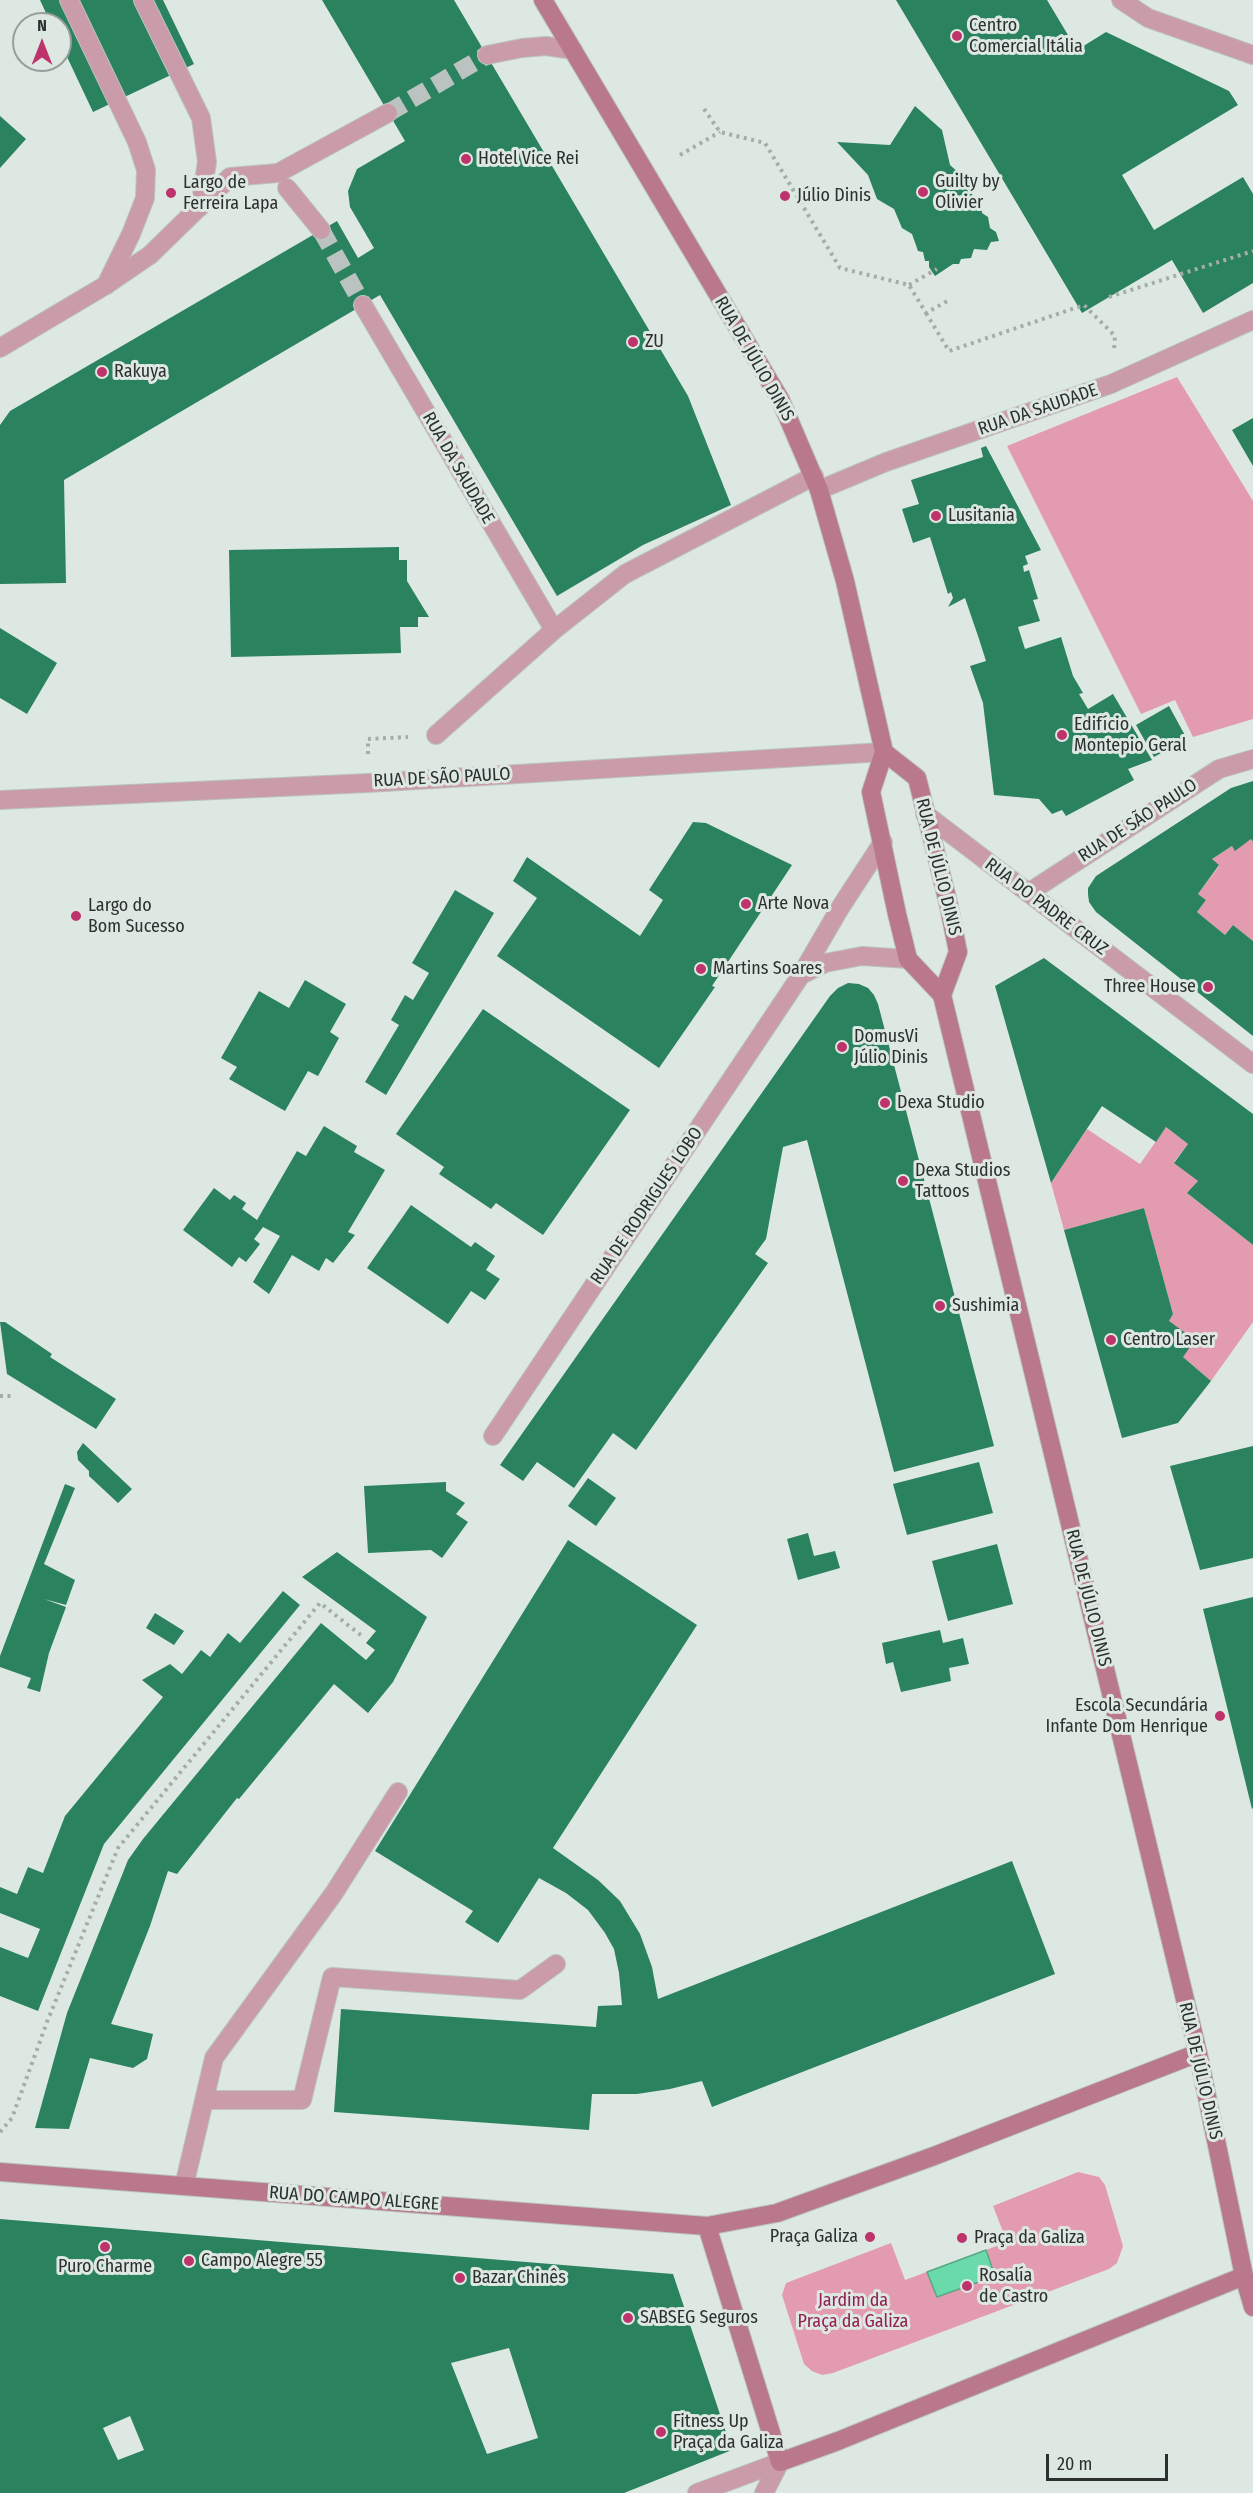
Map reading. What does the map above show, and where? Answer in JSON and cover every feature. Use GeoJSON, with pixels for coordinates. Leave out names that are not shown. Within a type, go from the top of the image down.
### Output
{"type":"FeatureCollection","features":[{"type":"Feature","properties":{"kind":"main road","name":"RUA DE JÚLIO DINIS"},"geometry":{"type":"LineString","coordinates":[[543,0],[780,399],[817,483],[845,581],[884,752],[917,778],[958,952],[942,995]]}},
{"type":"Feature","properties":{"kind":"main road"},"geometry":{"type":"LineString","coordinates":[[884,752],[871,792],[908,959]]}},
{"type":"Feature","properties":{"kind":"main road","name":"RUA DE JÚLIO DINIS"},"geometry":{"type":"LineString","coordinates":[[908,959],[942,995],[1198,2053],[1249,2274],[1253,2307]]}},
{"type":"Feature","properties":{"kind":"main road"},"geometry":{"type":"LineString","coordinates":[[1198,2053],[934,2156],[777,2213],[707,2226],[780,2462],[838,2441],[1249,2274]]}},
{"type":"Feature","properties":{"kind":"main road","name":"RUA DO CAMPO ALEGRE"},"geometry":{"type":"LineString","coordinates":[[0,2172],[707,2226]]}},
{"type":"Feature","properties":{"kind":"street"},"geometry":{"type":"LineString","coordinates":[[69,0],[137,142],[146,170],[145,198],[131,234],[106,285]]}},
{"type":"Feature","properties":{"kind":"street"},"geometry":{"type":"LineString","coordinates":[[143,0],[201,117],[207,162],[200,207]]}},
{"type":"Feature","properties":{"kind":"street"},"geometry":{"type":"LineString","coordinates":[[1120,0],[1148,18],[1253,55]]}},
{"type":"Feature","properties":{"kind":"street"},"geometry":{"type":"LineString","coordinates":[[487,55],[546,46],[573,50]]}},
{"type":"Feature","properties":{"kind":"street"},"geometry":{"type":"LineString","coordinates":[[0,348],[106,285],[150,255],[230,177],[279,172],[388,113]]}},
{"type":"Feature","properties":{"kind":"street"},"geometry":{"type":"LineString","coordinates":[[287,188],[321,230]]}},
{"type":"Feature","properties":{"kind":"street","name":"RUA DA SAUDADE"},"geometry":{"type":"LineString","coordinates":[[363,305],[554,630]]}},
{"type":"Feature","properties":{"kind":"street","name":"RUA DA SAUDADE"},"geometry":{"type":"LineString","coordinates":[[436,735],[554,630],[625,574],[817,483],[886,462],[1111,384],[1253,320]]}},
{"type":"Feature","properties":{"kind":"street","name":"RUA DE SÃO PAULO"},"geometry":{"type":"LineString","coordinates":[[0,800],[328,785],[884,752]]}},
{"type":"Feature","properties":{"kind":"street","name":"RUA DE SÃO PAULO"},"geometry":{"type":"LineString","coordinates":[[1028,893],[1219,769],[1253,759]]}},
{"type":"Feature","properties":{"kind":"street","name":"RUA DO PADRE CRUZ"},"geometry":{"type":"LineString","coordinates":[[925,814],[1253,1064]]}},
{"type":"Feature","properties":{"kind":"street","name":"RUA DE RODRIGUES LOBO"},"geometry":{"type":"LineString","coordinates":[[493,1436],[801,975],[840,908],[883,842]]}},
{"type":"Feature","properties":{"kind":"street"},"geometry":{"type":"LineString","coordinates":[[801,975],[825,963],[862,956],[908,959]]}},
{"type":"Feature","properties":{"kind":"street"},"geometry":{"type":"LineString","coordinates":[[184,2186],[214,2058],[334,1893],[398,1792]]}},
{"type":"Feature","properties":{"kind":"street"},"geometry":{"type":"LineString","coordinates":[[204,2100],[302,2100],[332,1977],[520,1990],[556,1964]]}},
{"type":"Feature","properties":{"kind":"street"},"geometry":{"type":"LineString","coordinates":[[697,2493],[780,2462]]}},
{"type":"Feature","properties":{"kind":"street"},"geometry":{"type":"LineString","coordinates":[[764,2493],[780,2462]]}},
{"type":"Feature","properties":{"kind":"path"},"geometry":{"type":"LineString","coordinates":[[704,109],[720,132],[765,143],[840,268],[909,285],[936,269]]}},
{"type":"Feature","properties":{"kind":"path"},"geometry":{"type":"LineString","coordinates":[[680,155],[720,132]]}},
{"type":"Feature","properties":{"kind":"path"},"geometry":{"type":"LineString","coordinates":[[1109,297],[1253,251]]}},
{"type":"Feature","properties":{"kind":"path"},"geometry":{"type":"LineString","coordinates":[[909,285],[949,351],[1084,305],[1115,336],[1111,384]]}},
{"type":"Feature","properties":{"kind":"path"},"geometry":{"type":"LineString","coordinates":[[926,313],[951,299]]}},
{"type":"Feature","properties":{"kind":"path"},"geometry":{"type":"LineString","coordinates":[[0,1396],[12,1396]]}},
{"type":"Feature","properties":{"kind":"path"},"geometry":{"type":"LineString","coordinates":[[0,2132],[12,2118],[47,2022],[118,1848],[320,1602],[362,1636]]}},
{"type":"Feature","properties":{"kind":"green space"},"geometry":{"type":"Polygon","coordinates":[[[1177,377],[1253,501],[1253,719],[1193,737],[1175,700],[1141,714],[1007,446],[1177,377]]]}},
{"type":"Feature","properties":{"kind":"green space"},"geometry":{"type":"Polygon","coordinates":[[[1251,839],[1253,842],[1253,941],[1233,925],[1225,935],[1197,912],[1206,900],[1198,894],[1219,866],[1212,859],[1232,846],[1235,850],[1251,839]]]}},
{"type":"Feature","properties":{"kind":"green space"},"geometry":{"type":"Polygon","coordinates":[[[1166,1127],[1188,1144],[1174,1162],[1198,1181],[1188,1194],[1253,1245],[1253,1322],[1211,1381],[1183,1357],[1169,1321],[1173,1314],[1144,1208],[1064,1230],[1051,1183],[1087,1129],[1140,1164],[1166,1127]]]}},
{"type":"Feature","properties":{"kind":"green space","name":"Jardim da Praça da Galiza"},"geometry":{"type":"Polygon","coordinates":[[[1078,2172],[1099,2177],[1105,2185],[1123,2246],[1117,2263],[1109,2269],[833,2373],[822,2375],[812,2371],[804,2364],[782,2295],[786,2283],[891,2243],[905,2280],[986,2250],[1007,2242],[993,2206],[1078,2172]]]}},
{"type":"Feature","properties":{"kind":"shaded area"},"geometry":{"type":"Polygon","coordinates":[[[986,2250],[995,2276],[937,2297],[927,2272],[986,2250]]]}},
{"type":"Feature","properties":{"kind":"building"},"geometry":{"type":"Polygon","coordinates":[[[40,0],[163,0],[194,64],[93,112],[72,67],[72,12],[46,12],[40,0]]]}},
{"type":"Feature","properties":{"kind":"building"},"geometry":{"type":"Polygon","coordinates":[[[322,0],[454,0],[688,396],[731,505],[643,545],[557,596],[380,295],[64,480],[66,583],[0,584],[0,425],[10,411],[337,221],[358,258],[374,248],[350,207],[348,191],[357,169],[405,141],[322,0]]]}},
{"type":"Feature","properties":{"kind":"building"},"geometry":{"type":"Polygon","coordinates":[[[896,0],[1047,0],[1077,50],[1106,32],[1229,91],[1238,105],[1122,175],[1154,230],[1243,177],[1253,194],[1253,283],[1203,313],[1172,260],[1082,313],[896,0]]]}},
{"type":"Feature","properties":{"kind":"building","name":"Guilty by Olivier"},"geometry":{"type":"Polygon","coordinates":[[[915,106],[942,130],[950,165],[971,184],[973,201],[981,204],[982,213],[988,217],[990,228],[996,232],[999,241],[991,242],[987,250],[974,249],[971,258],[961,259],[959,264],[953,264],[935,276],[929,267],[929,261],[925,261],[923,252],[918,251],[912,234],[902,228],[894,209],[877,199],[868,175],[837,142],[890,145],[915,106]]]}},
{"type":"Feature","properties":{"kind":"building"},"geometry":{"type":"Polygon","coordinates":[[[0,116],[26,139],[0,168],[0,116]]]}},
{"type":"Feature","properties":{"kind":"building"},"geometry":{"type":"Polygon","coordinates":[[[1253,418],[1253,466],[1232,430],[1253,418]]]}},
{"type":"Feature","properties":{"kind":"building"},"geometry":{"type":"Polygon","coordinates":[[[986,446],[1041,550],[1025,556],[1028,564],[1023,566],[1024,572],[1029,570],[1038,599],[1033,600],[1040,621],[1018,627],[1025,649],[1061,637],[1073,676],[1083,693],[1079,694],[1088,709],[1113,694],[1152,760],[1128,769],[1134,780],[1066,816],[1062,810],[1052,814],[1039,799],[994,795],[983,703],[970,666],[986,661],[979,639],[965,598],[948,607],[953,598],[951,592],[948,594],[930,537],[913,543],[902,509],[919,504],[911,480],[983,457],[981,448],[986,446]]]}},
{"type":"Feature","properties":{"kind":"building"},"geometry":{"type":"Polygon","coordinates":[[[399,547],[399,560],[407,560],[407,581],[429,617],[418,617],[418,627],[400,627],[401,653],[231,657],[229,550],[399,547]]]}},
{"type":"Feature","properties":{"kind":"building"},"geometry":{"type":"Polygon","coordinates":[[[0,628],[57,663],[27,714],[0,698],[0,628]]]}},
{"type":"Feature","properties":{"kind":"building"},"geometry":{"type":"Polygon","coordinates":[[[1169,706],[1187,739],[1154,757],[1136,725],[1169,706]]]}},
{"type":"Feature","properties":{"kind":"building"},"geometry":{"type":"Polygon","coordinates":[[[1253,781],[1253,842],[1251,839],[1235,851],[1232,846],[1212,859],[1219,865],[1198,894],[1206,900],[1197,912],[1225,935],[1233,925],[1253,941],[1253,1036],[1096,912],[1089,902],[1088,888],[1096,876],[1231,788],[1253,781]]]}},
{"type":"Feature","properties":{"kind":"building"},"geometry":{"type":"Polygon","coordinates":[[[693,822],[706,823],[792,865],[712,986],[715,987],[659,1068],[497,956],[537,898],[513,881],[527,857],[640,936],[663,900],[649,890],[693,822]]]}},
{"type":"Feature","properties":{"kind":"building"},"geometry":{"type":"Polygon","coordinates":[[[455,890],[494,913],[386,1095],[365,1082],[399,1025],[391,1020],[405,995],[413,1000],[429,973],[412,963],[455,890]]]}},
{"type":"Feature","properties":{"kind":"building"},"geometry":{"type":"Polygon","coordinates":[[[1044,958],[1253,1114],[1253,1245],[1187,1193],[1198,1181],[1174,1163],[1188,1144],[1166,1127],[1156,1142],[1102,1106],[1051,1183],[995,986],[1044,958]]]}},
{"type":"Feature","properties":{"kind":"building"},"geometry":{"type":"Polygon","coordinates":[[[305,980],[346,1004],[330,1032],[339,1038],[318,1076],[308,1071],[285,1111],[229,1079],[237,1067],[221,1058],[259,991],[289,1008],[305,980]]]}},
{"type":"Feature","properties":{"kind":"building"},"geometry":{"type":"Polygon","coordinates":[[[848,983],[868,988],[878,1004],[994,1446],[894,1472],[807,1140],[783,1147],[766,1239],[755,1254],[768,1263],[636,1450],[613,1433],[574,1488],[537,1462],[523,1481],[500,1465],[830,996],[838,988],[848,983]]]}},
{"type":"Feature","properties":{"kind":"building"},"geometry":{"type":"Polygon","coordinates":[[[483,1009],[630,1110],[543,1235],[496,1203],[491,1209],[439,1174],[444,1167],[396,1134],[483,1009]]]}},
{"type":"Feature","properties":{"kind":"building"},"geometry":{"type":"Polygon","coordinates":[[[324,1126],[357,1146],[354,1152],[385,1170],[348,1232],[355,1235],[333,1263],[326,1258],[319,1271],[292,1255],[269,1294],[253,1282],[280,1236],[263,1227],[254,1239],[260,1244],[246,1262],[239,1257],[232,1267],[183,1230],[214,1188],[230,1200],[234,1195],[246,1203],[242,1209],[257,1220],[297,1151],[306,1156],[324,1126]]]}},
{"type":"Feature","properties":{"kind":"building"},"geometry":{"type":"Polygon","coordinates":[[[411,1205],[471,1247],[475,1242],[495,1256],[486,1270],[500,1279],[485,1300],[471,1291],[448,1324],[367,1268],[411,1205]]]}},
{"type":"Feature","properties":{"kind":"building"},"geometry":{"type":"Polygon","coordinates":[[[1144,1208],[1173,1314],[1169,1321],[1195,1340],[1183,1357],[1211,1381],[1178,1423],[1122,1438],[1064,1230],[1144,1208]]]}},
{"type":"Feature","properties":{"kind":"building"},"geometry":{"type":"Polygon","coordinates":[[[0,1322],[5,1322],[52,1354],[50,1357],[116,1399],[96,1429],[7,1374],[0,1322]]]}},
{"type":"Feature","properties":{"kind":"building"},"geometry":{"type":"Polygon","coordinates":[[[83,1443],[132,1489],[118,1503],[89,1476],[89,1471],[78,1460],[77,1452],[83,1443]]]}},
{"type":"Feature","properties":{"kind":"building"},"geometry":{"type":"Polygon","coordinates":[[[1253,1446],[1253,1558],[1200,1570],[1170,1466],[1253,1446]]]}},
{"type":"Feature","properties":{"kind":"building"},"geometry":{"type":"Polygon","coordinates":[[[979,1462],[993,1513],[907,1535],[893,1484],[979,1462]]]}},
{"type":"Feature","properties":{"kind":"building"},"geometry":{"type":"Polygon","coordinates":[[[588,1478],[616,1498],[596,1526],[568,1506],[588,1478]]]}},
{"type":"Feature","properties":{"kind":"building"},"geometry":{"type":"Polygon","coordinates":[[[446,1482],[446,1491],[465,1503],[456,1514],[468,1522],[442,1558],[431,1550],[368,1553],[364,1486],[446,1482]]]}},
{"type":"Feature","properties":{"kind":"building"},"geometry":{"type":"Polygon","coordinates":[[[65,1484],[75,1488],[44,1564],[75,1580],[66,1605],[44,1599],[66,1607],[49,1653],[40,1692],[27,1688],[31,1678],[0,1667],[0,1656],[65,1484]]]}},
{"type":"Feature","properties":{"kind":"building"},"geometry":{"type":"Polygon","coordinates":[[[808,1533],[814,1556],[835,1551],[840,1568],[798,1580],[787,1539],[808,1533]]]}},
{"type":"Feature","properties":{"kind":"building"},"geometry":{"type":"Polygon","coordinates":[[[568,1540],[697,1625],[553,1848],[598,1880],[620,1901],[640,1934],[652,1967],[658,1999],[1012,1861],[1055,1974],[712,2107],[702,2081],[637,2094],[592,2094],[589,2130],[334,2112],[341,2009],[596,2027],[598,2006],[622,2005],[614,1949],[588,1910],[566,1893],[539,1878],[498,1943],[465,1922],[473,1911],[375,1851],[568,1540]]]}},
{"type":"Feature","properties":{"kind":"building"},"geometry":{"type":"Polygon","coordinates":[[[997,1544],[1013,1604],[948,1621],[932,1561],[997,1544]]]}},
{"type":"Feature","properties":{"kind":"building"},"geometry":{"type":"Polygon","coordinates":[[[337,1552],[427,1617],[393,1682],[368,1713],[334,1684],[239,1799],[237,1798],[177,1874],[168,1871],[150,1926],[111,2024],[153,2034],[147,2059],[133,2068],[90,2058],[69,2129],[35,2128],[67,2013],[128,1860],[321,1623],[366,1660],[375,1650],[366,1643],[376,1631],[302,1577],[337,1552]]]}},
{"type":"Feature","properties":{"kind":"building"},"geometry":{"type":"Polygon","coordinates":[[[283,1591],[300,1605],[104,1844],[38,2011],[0,1996],[0,1947],[28,1958],[40,1929],[0,1913],[0,1887],[17,1894],[28,1867],[43,1873],[65,1816],[163,1697],[142,1680],[170,1664],[182,1674],[201,1650],[210,1657],[228,1633],[240,1643],[283,1591]]]}},
{"type":"Feature","properties":{"kind":"building"},"geometry":{"type":"Polygon","coordinates":[[[1253,1597],[1253,1808],[1252,1809],[1203,1609],[1253,1597]]]}},
{"type":"Feature","properties":{"kind":"building"},"geometry":{"type":"Polygon","coordinates":[[[155,1613],[184,1631],[174,1645],[146,1628],[155,1613]]]}},
{"type":"Feature","properties":{"kind":"building"},"geometry":{"type":"Polygon","coordinates":[[[940,1630],[943,1643],[963,1638],[969,1664],[949,1668],[951,1681],[901,1692],[893,1662],[886,1664],[882,1643],[940,1630]]]}},
{"type":"Feature","properties":{"kind":"building"},"geometry":{"type":"Polygon","coordinates":[[[0,2219],[673,2274],[732,2450],[624,2493],[0,2493],[0,2219]],[[509,2348],[451,2363],[487,2454],[538,2438],[509,2348]],[[130,2416],[103,2428],[118,2460],[144,2450],[130,2416]]]}},
{"type":"Feature","properties":{"kind":"tunnel"},"geometry":{"type":"LineString","coordinates":[[388,113],[487,55]]}},
{"type":"Feature","properties":{"kind":"tunnel"},"geometry":{"type":"LineString","coordinates":[[321,230],[363,305]]}},
{"type":"Feature","properties":{"kind":"place","name":"Centro Comercial Itália"},"geometry":{"type":"Point","coordinates":[957,36]}},
{"type":"Feature","properties":{"kind":"place","name":"Hotel Vice Rei"},"geometry":{"type":"Point","coordinates":[466,159]}},
{"type":"Feature","properties":{"kind":"place","name":"Guilty by Olivier"},"geometry":{"type":"Point","coordinates":[923,192]}},
{"type":"Feature","properties":{"kind":"place","name":"Largo de Ferreira Lapa"},"geometry":{"type":"Point","coordinates":[171,193]}},
{"type":"Feature","properties":{"kind":"place","name":"Júlio Dinis"},"geometry":{"type":"Point","coordinates":[785,196]}},
{"type":"Feature","properties":{"kind":"place","name":"ZU"},"geometry":{"type":"Point","coordinates":[633,342]}},
{"type":"Feature","properties":{"kind":"place","name":"Rakuya"},"geometry":{"type":"Point","coordinates":[102,372]}},
{"type":"Feature","properties":{"kind":"place","name":"Lusitania"},"geometry":{"type":"Point","coordinates":[936,516]}},
{"type":"Feature","properties":{"kind":"place","name":"Edifício Montepio Geral"},"geometry":{"type":"Point","coordinates":[1062,735]}},
{"type":"Feature","properties":{"kind":"place","name":"Arte Nova"},"geometry":{"type":"Point","coordinates":[746,904]}},
{"type":"Feature","properties":{"kind":"place","name":"Largo do Bom Sucesso"},"geometry":{"type":"Point","coordinates":[76,916]}},
{"type":"Feature","properties":{"kind":"place","name":"Martins Soares"},"geometry":{"type":"Point","coordinates":[701,969]}},
{"type":"Feature","properties":{"kind":"place","name":"Three House"},"geometry":{"type":"Point","coordinates":[1208,987]}},
{"type":"Feature","properties":{"kind":"place","name":"DomusVi Júlio Dinis"},"geometry":{"type":"Point","coordinates":[842,1047]}},
{"type":"Feature","properties":{"kind":"place","name":"Dexa Studio"},"geometry":{"type":"Point","coordinates":[885,1103]}},
{"type":"Feature","properties":{"kind":"place","name":"Dexa Studios Tattoos"},"geometry":{"type":"Point","coordinates":[903,1181]}},
{"type":"Feature","properties":{"kind":"place","name":"Sushimia"},"geometry":{"type":"Point","coordinates":[940,1306]}},
{"type":"Feature","properties":{"kind":"place","name":"Centro Laser"},"geometry":{"type":"Point","coordinates":[1111,1340]}},
{"type":"Feature","properties":{"kind":"place","name":"Escola Secundária Infante Dom Henrique"},"geometry":{"type":"Point","coordinates":[1220,1716]}},
{"type":"Feature","properties":{"kind":"place","name":"Praça Galiza"},"geometry":{"type":"Point","coordinates":[870,2237]}},
{"type":"Feature","properties":{"kind":"place","name":"Praça da Galiza"},"geometry":{"type":"Point","coordinates":[962,2238]}},
{"type":"Feature","properties":{"kind":"place","name":"Puro Charme"},"geometry":{"type":"Point","coordinates":[105,2247]}},
{"type":"Feature","properties":{"kind":"place","name":"Campo Alegre 55"},"geometry":{"type":"Point","coordinates":[189,2261]}},
{"type":"Feature","properties":{"kind":"place","name":"Bazar Chinês"},"geometry":{"type":"Point","coordinates":[460,2278]}},
{"type":"Feature","properties":{"kind":"place","name":"Rosalía de Castro"},"geometry":{"type":"Point","coordinates":[967,2286]}},
{"type":"Feature","properties":{"kind":"place","name":"SABSEG Seguros"},"geometry":{"type":"Point","coordinates":[628,2318]}},
{"type":"Feature","properties":{"kind":"place","name":"Fitness Up Praça da Galiza"},"geometry":{"type":"Point","coordinates":[661,2432]}}]}
